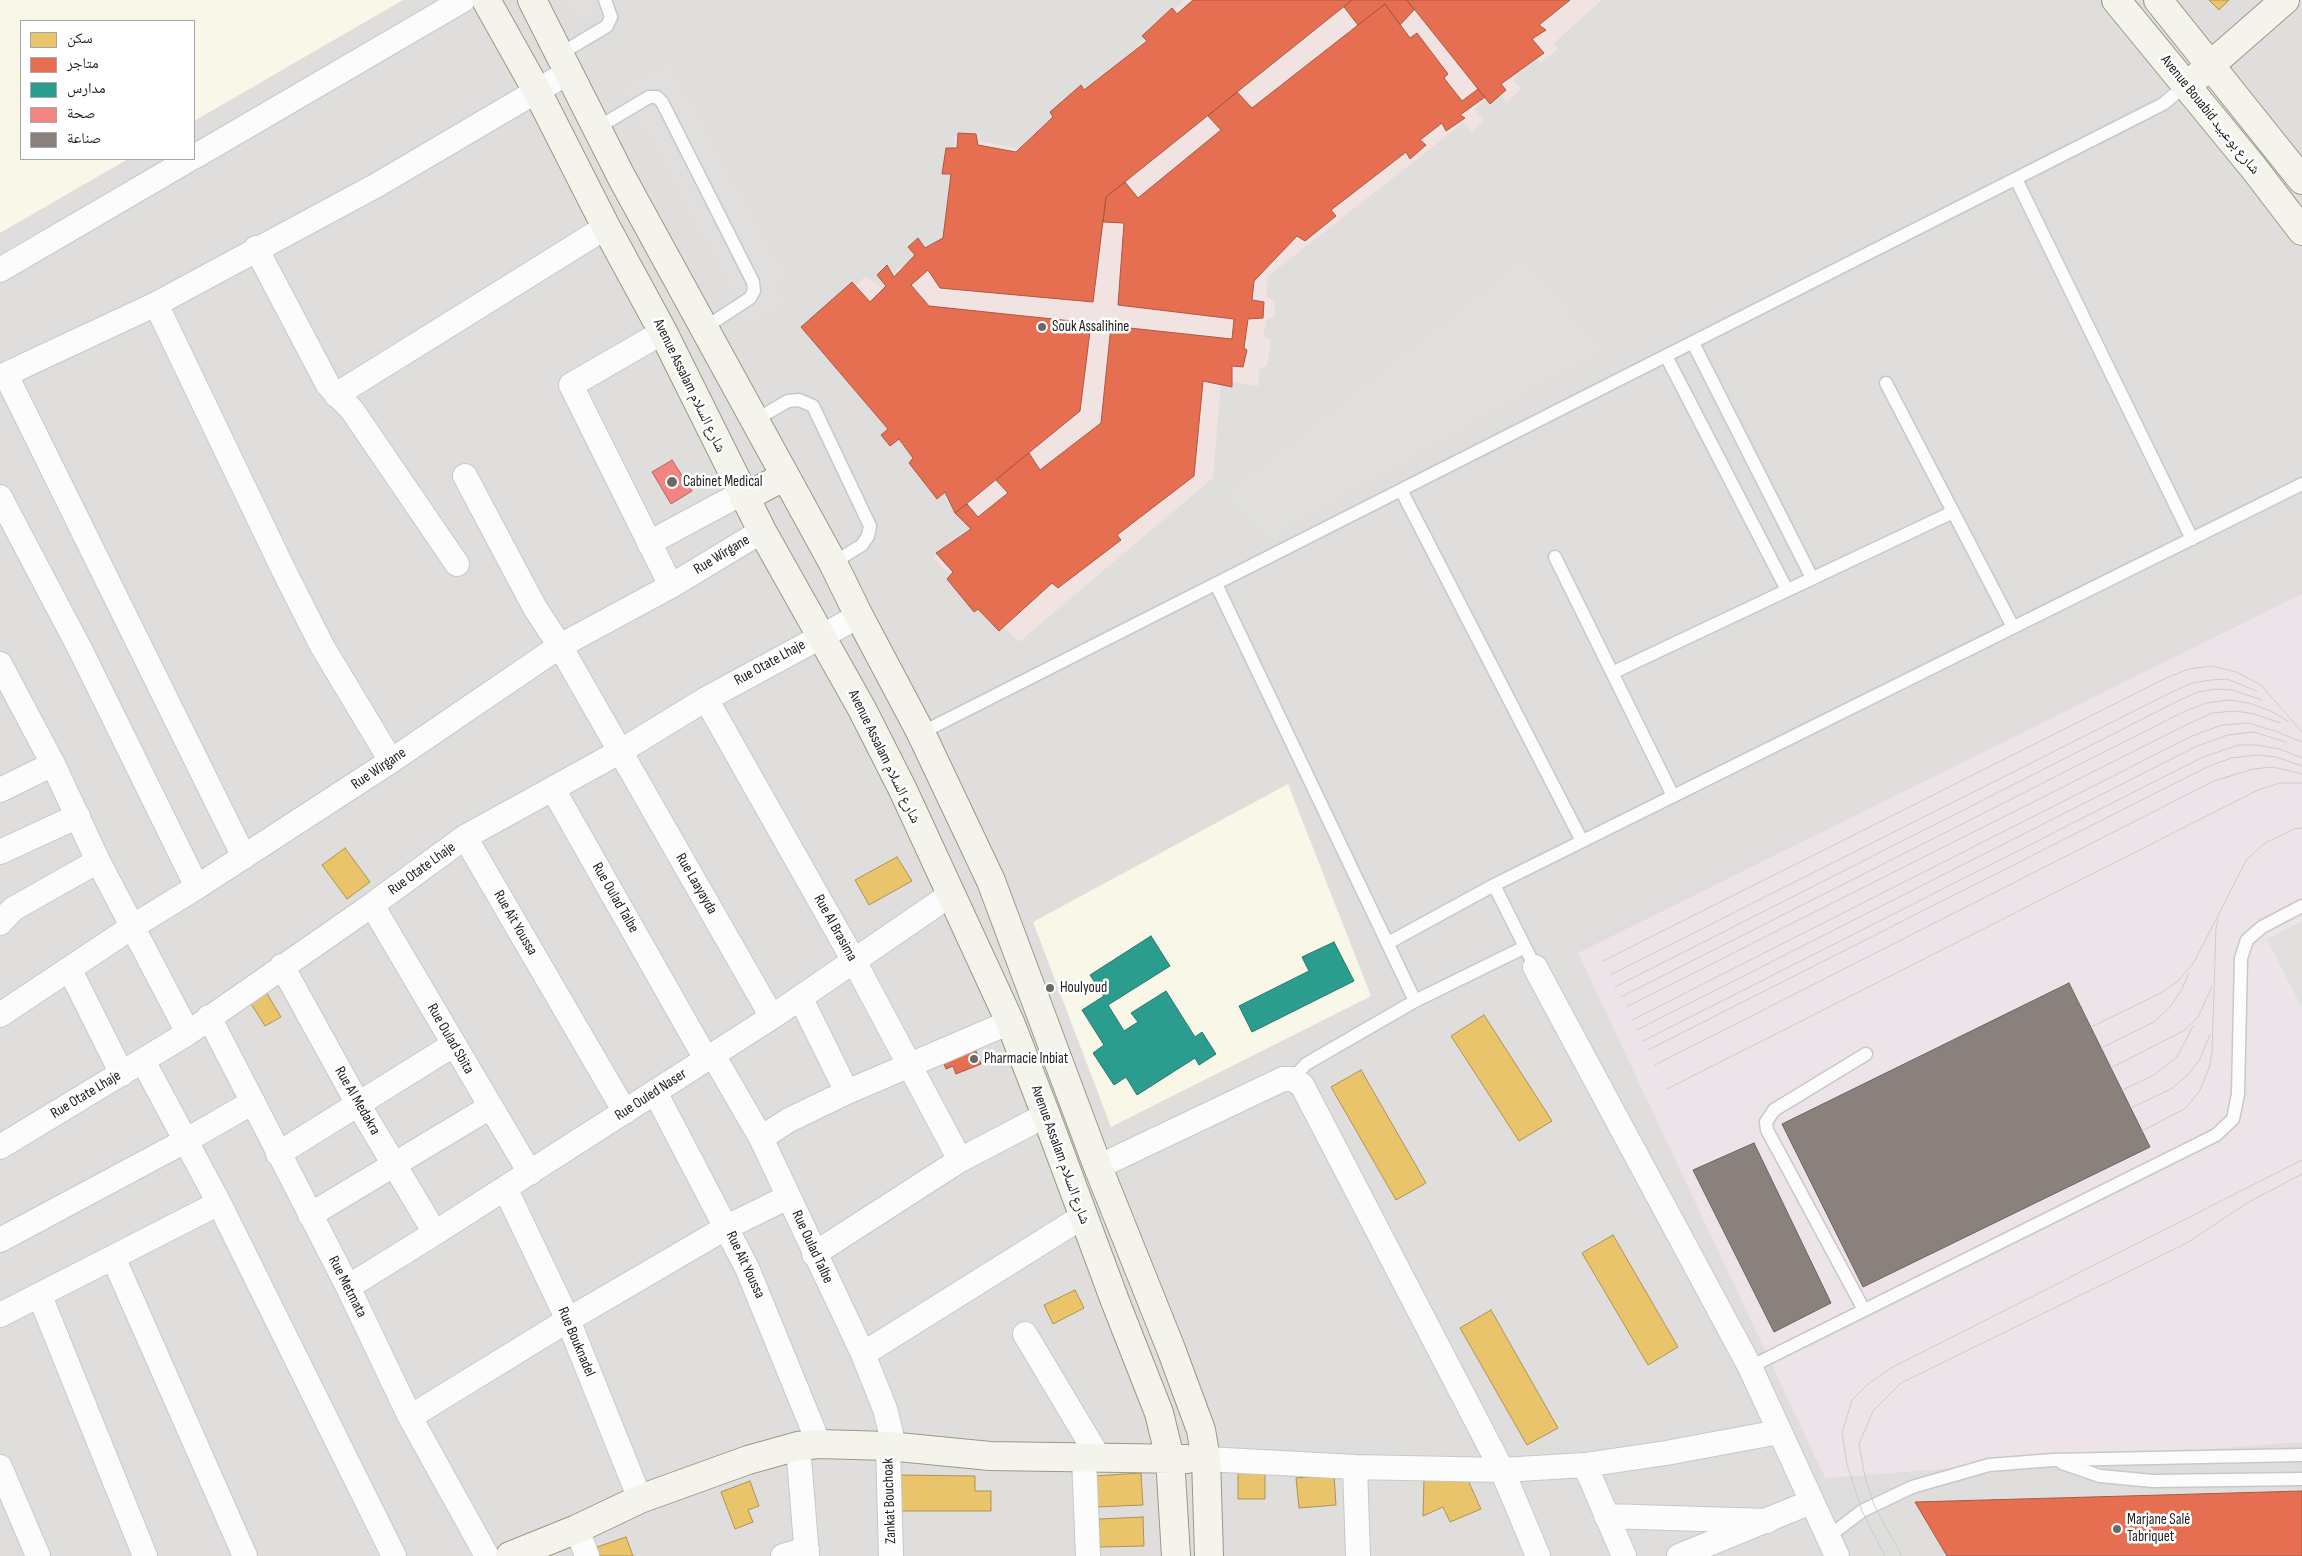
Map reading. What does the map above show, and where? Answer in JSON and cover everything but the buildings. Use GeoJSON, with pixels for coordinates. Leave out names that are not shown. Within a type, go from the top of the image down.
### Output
{"type":"FeatureCollection","features":[{"type":"Feature","properties":{"kind":"street"},"geometry":{"type":"LineString","coordinates":[[195,155],[463,0]]}},
{"type":"Feature","properties":{"kind":"street","name":"Avenue Assalam شارع السلام"},"geometry":{"type":"LineString","coordinates":[[486,0],[537,91],[606,226],[664,332],[743,496],[866,717],[903,790],[1010,1022],[1046,1115],[1082,1217],[1159,1413],[1170,1458],[1176,1556]]}},
{"type":"Feature","properties":{"kind":"street","name":"Avenue Assalam شارع السلام"},"geometry":{"type":"LineString","coordinates":[[532,0],[622,178],[706,328],[833,563],[921,733],[991,881],[1098,1167],[1192,1406],[1204,1442],[1209,1556]]}},
{"type":"Feature","properties":{"kind":"street","name":"Avenue Bouabid شارع بوعبيد"},"geometry":{"type":"LineString","coordinates":[[2116,0],[2302,231]]}},
{"type":"Feature","properties":{"kind":"street","name":"Avenue Bouabid شارع بوعبيد"},"geometry":{"type":"LineString","coordinates":[[2158,0],[2302,180]]}},
{"type":"Feature","properties":{"kind":"street"},"geometry":{"type":"LineString","coordinates":[[2186,85],[2285,0]]}},
{"type":"Feature","properties":{"kind":"street"},"geometry":{"type":"LineString","coordinates":[[244,857],[3,376],[156,304],[256,248],[377,185],[537,91],[564,63]]}},
{"type":"Feature","properties":{"kind":"street"},"geometry":{"type":"LineString","coordinates":[[0,270],[188,160]]}},
{"type":"Feature","properties":{"kind":"street"},"geometry":{"type":"LineString","coordinates":[[336,395],[606,226]]}},
{"type":"Feature","properties":{"kind":"street"},"geometry":{"type":"LineString","coordinates":[[256,248],[328,385],[352,410],[457,564]]}},
{"type":"Feature","properties":{"kind":"street"},"geometry":{"type":"LineString","coordinates":[[156,304],[322,646],[391,761]]}},
{"type":"Feature","properties":{"kind":"street"},"geometry":{"type":"LineString","coordinates":[[664,332],[571,385],[672,586]]}},
{"type":"Feature","properties":{"kind":"street","name":"Rue Laayayda"},"geometry":{"type":"LineString","coordinates":[[466,476],[535,608],[560,646],[621,751],[772,1017]]}},
{"type":"Feature","properties":{"kind":"street"},"geometry":{"type":"LineString","coordinates":[[649,543],[785,476]]}},
{"type":"Feature","properties":{"kind":"street"},"geometry":{"type":"LineString","coordinates":[[0,497],[80,651],[197,887]]}},
{"type":"Feature","properties":{"kind":"street","name":"Rue Wirgane"},"geometry":{"type":"LineString","coordinates":[[0,1015],[70,970],[132,926],[197,887],[391,761],[560,646],[672,586],[762,531]]}},
{"type":"Feature","properties":{"kind":"street","name":"Rue Otate Lhaje"},"geometry":{"type":"LineString","coordinates":[[0,1147],[188,1033],[372,905],[465,837],[621,751],[706,699],[820,635],[859,616]]}},
{"type":"Feature","properties":{"kind":"street"},"geometry":{"type":"LineString","coordinates":[[0,664],[54,764],[98,861],[188,1033]]}},
{"type":"Feature","properties":{"kind":"street","name":"Rue Al Brasima"},"geometry":{"type":"LineString","coordinates":[[706,699],[854,961],[960,1160]]}},
{"type":"Feature","properties":{"kind":"street"},"geometry":{"type":"LineString","coordinates":[[0,790],[54,764]]}},
{"type":"Feature","properties":{"kind":"street","name":"Rue Oulad Talbe"},"geometry":{"type":"LineString","coordinates":[[553,789],[710,1057],[761,1138],[814,1254],[863,1354],[888,1419],[890,1433],[888,1446]]}},
{"type":"Feature","properties":{"kind":"street"},"geometry":{"type":"LineString","coordinates":[[0,852],[78,816]]}},
{"type":"Feature","properties":{"kind":"street","name":"Rue Ait Youssa"},"geometry":{"type":"LineString","coordinates":[[465,837],[625,1112]]}},
{"type":"Feature","properties":{"kind":"street"},"geometry":{"type":"LineString","coordinates":[[0,923],[13,909],[98,861]]}},
{"type":"Feature","properties":{"kind":"street","name":"Rue Ouled Naser"},"geometry":{"type":"LineString","coordinates":[[348,1287],[530,1173],[772,1017],[950,895]]}},
{"type":"Feature","properties":{"kind":"street","name":"Rue Oulad Sbita"},"geometry":{"type":"LineString","coordinates":[[372,905],[530,1173]]}},
{"type":"Feature","properties":{"kind":"street"},"geometry":{"type":"LineString","coordinates":[[1530,957],[1750,1367],[1832,1546]]}},
{"type":"Feature","properties":{"kind":"street","name":"Rue Al Medakra"},"geometry":{"type":"LineString","coordinates":[[282,966],[358,1104],[435,1233]]}},
{"type":"Feature","properties":{"kind":"street"},"geometry":{"type":"LineString","coordinates":[[70,970],[122,1074]]}},
{"type":"Feature","properties":{"kind":"street"},"geometry":{"type":"LineString","coordinates":[[801,998],[847,1092]]}},
{"type":"Feature","properties":{"kind":"street","name":"Rue Metmata"},"geometry":{"type":"LineString","coordinates":[[210,1017],[278,1154],[348,1287],[410,1417],[486,1556]]}},
{"type":"Feature","properties":{"kind":"street"},"geometry":{"type":"LineString","coordinates":[[761,1138],[789,1120],[847,1092],[1010,1022]]}},
{"type":"Feature","properties":{"kind":"street"},"geometry":{"type":"LineString","coordinates":[[278,1154],[453,1045]]}},
{"type":"Feature","properties":{"kind":"street"},"geometry":{"type":"LineString","coordinates":[[143,1061],[219,1203],[394,1556]]}},
{"type":"Feature","properties":{"kind":"street"},"geometry":{"type":"LineString","coordinates":[[1098,1167],[1282,1079],[1292,1079],[1302,1085],[1502,1470],[1538,1556]]}},
{"type":"Feature","properties":{"kind":"street","name":"Rue Ait Youssa"},"geometry":{"type":"LineString","coordinates":[[656,1092],[727,1227],[762,1303],[808,1445],[807,1553]]}},
{"type":"Feature","properties":{"kind":"street"},"geometry":{"type":"LineString","coordinates":[[0,1240],[185,1141],[253,1102]]}},
{"type":"Feature","properties":{"kind":"street"},"geometry":{"type":"LineString","coordinates":[[310,1215],[490,1107]]}},
{"type":"Feature","properties":{"kind":"street"},"geometry":{"type":"LineString","coordinates":[[814,1254],[960,1160],[1046,1115]]}},
{"type":"Feature","properties":{"kind":"street","name":"Rue Bouknadel"},"geometry":{"type":"LineString","coordinates":[[506,1188],[568,1320],[640,1499]]}},
{"type":"Feature","properties":{"kind":"street"},"geometry":{"type":"LineString","coordinates":[[410,1417],[568,1320],[727,1227],[788,1196]]}},
{"type":"Feature","properties":{"kind":"street"},"geometry":{"type":"LineString","coordinates":[[0,1314],[40,1296],[219,1203]]}},
{"type":"Feature","properties":{"kind":"street"},"geometry":{"type":"LineString","coordinates":[[863,1354],[1082,1217]]}},
{"type":"Feature","properties":{"kind":"street"},"geometry":{"type":"LineString","coordinates":[[113,1257],[245,1556]]}},
{"type":"Feature","properties":{"kind":"street"},"geometry":{"type":"LineString","coordinates":[[40,1296],[145,1556]]}},
{"type":"Feature","properties":{"kind":"street"},"geometry":{"type":"LineString","coordinates":[[1025,1334],[1092,1458],[1088,1556]]}},
{"type":"Feature","properties":{"kind":"street"},"geometry":{"type":"LineString","coordinates":[[510,1556],[577,1529],[640,1499],[748,1460],[808,1445],[888,1446],[990,1456],[1170,1458],[1355,1467],[1502,1470],[1585,1465],[1666,1453],[1779,1432]]}},
{"type":"Feature","properties":{"kind":"street","name":"Zankat Bouchoak"},"geometry":{"type":"LineString","coordinates":[[888,1446],[892,1556]]}},
{"type":"Feature","properties":{"kind":"street"},"geometry":{"type":"LineString","coordinates":[[1585,1465],[1619,1554]]}},
{"type":"Feature","properties":{"kind":"street"},"geometry":{"type":"LineString","coordinates":[[0,1467],[38,1556]]}},
{"type":"Feature","properties":{"kind":"street"},"geometry":{"type":"LineString","coordinates":[[1355,1467],[1358,1556]]}},
{"type":"Feature","properties":{"kind":"street"},"geometry":{"type":"LineString","coordinates":[[1679,1556],[1811,1502]]}},
{"type":"Feature","properties":{"kind":"street"},"geometry":{"type":"LineString","coordinates":[[1606,1516],[1766,1520]]}},
{"type":"Feature","properties":{"kind":"street"},"geometry":{"type":"LineString","coordinates":[[577,1529],[587,1556]]}},
{"type":"Feature","properties":{"kind":"street"},"geometry":{"type":"LineString","coordinates":[[784,1556],[807,1553]]}},
{"type":"Feature","properties":{"kind":"lane"},"geometry":{"type":"LineString","coordinates":[[564,63],[607,26],[611,18],[605,0]]}},
{"type":"Feature","properties":{"kind":"lane"},"geometry":{"type":"LineString","coordinates":[[921,733],[2163,104],[2186,85]]}},
{"type":"Feature","properties":{"kind":"lane"},"geometry":{"type":"LineString","coordinates":[[597,128],[649,97],[657,98],[662,102],[753,282],[754,291],[750,298],[706,328]]}},
{"type":"Feature","properties":{"kind":"lane"},"geometry":{"type":"LineString","coordinates":[[2016,179],[2192,539]]}},
{"type":"Feature","properties":{"kind":"lane"},"geometry":{"type":"LineString","coordinates":[[1693,342],[1812,578]]}},
{"type":"Feature","properties":{"kind":"lane"},"geometry":{"type":"LineString","coordinates":[[1666,356],[1787,590]]}},
{"type":"Feature","properties":{"kind":"lane"},"geometry":{"type":"LineString","coordinates":[[1886,383],[2013,628]]}},
{"type":"Feature","properties":{"kind":"lane"},"geometry":{"type":"LineString","coordinates":[[755,420],[788,401],[799,400],[813,406],[870,526],[868,536],[862,545],[833,563]]}},
{"type":"Feature","properties":{"kind":"lane"},"geometry":{"type":"LineString","coordinates":[[1388,943],[1494,885],[2302,484]]}},
{"type":"Feature","properties":{"kind":"lane"},"geometry":{"type":"LineString","coordinates":[[1401,490],[1582,841]]}},
{"type":"Feature","properties":{"kind":"lane"},"geometry":{"type":"LineString","coordinates":[[1612,673],[1953,512]]}},
{"type":"Feature","properties":{"kind":"lane"},"geometry":{"type":"LineString","coordinates":[[1555,557],[1673,796]]}},
{"type":"Feature","properties":{"kind":"lane"},"geometry":{"type":"LineString","coordinates":[[1216,584],[1415,1001]]}},
{"type":"Feature","properties":{"kind":"lane"},"geometry":{"type":"LineString","coordinates":[[1292,1079],[1306,1064],[1415,1001],[1530,957],[1494,885]]}},
{"type":"Feature","properties":{"kind":"lane"},"geometry":{"type":"LineString","coordinates":[[1750,1367],[2187,1150],[2221,1130],[2232,1119],[2238,1094],[2241,958],[2247,940],[2262,927],[2302,906]]}},
{"type":"Feature","properties":{"kind":"lane"},"geometry":{"type":"LineString","coordinates":[[1864,1310],[1767,1130],[1766,1122],[1774,1110],[1866,1054]]}},
{"type":"Feature","properties":{"kind":"lane"},"geometry":{"type":"LineString","coordinates":[[1832,1546],[1862,1511],[1912,1487],[1989,1465],[2053,1460],[2302,1455]]}},
{"type":"Feature","properties":{"kind":"lane"},"geometry":{"type":"LineString","coordinates":[[2053,1460],[2100,1476],[2154,1481],[2302,1479]]}},
{"type":"Feature","properties":{"kind":"shaded area"},"geometry":{"type":"Polygon","coordinates":[[[0,0],[2302,0],[2302,1556],[0,1556],[0,0]]]}},
{"type":"Feature","properties":{"kind":"shaded area"},"geometry":{"type":"Polygon","coordinates":[[[0,0],[403,0],[195,120],[195,20],[20,20],[20,160],[126,160],[0,233],[0,0]]]}},
{"type":"Feature","properties":{"kind":"shaded area"},"geometry":{"type":"Polygon","coordinates":[[[568,0],[625,0],[577,18],[568,0]]]}},
{"type":"Feature","properties":{"kind":"shaded area","name":"Souk Assalihine"},"geometry":{"type":"Polygon","coordinates":[[[1184,0],[1602,0],[1554,43],[1558,49],[1541,63],[1535,57],[1513,80],[1521,88],[1507,104],[1499,91],[1474,109],[1483,120],[1473,132],[1463,123],[1268,276],[1266,296],[1275,301],[1274,317],[1267,320],[1263,337],[1271,340],[1267,366],[1259,368],[1258,386],[1221,380],[1213,478],[1019,642],[933,558],[982,526],[814,333],[865,276],[896,297],[906,287],[896,270],[946,241],[955,136],[1031,151],[1184,0]]]}},
{"type":"Feature","properties":{"kind":"shaded area"},"geometry":{"type":"Polygon","coordinates":[[[670,64],[788,278],[777,282],[783,303],[750,324],[621,86],[670,64]]]}},
{"type":"Feature","properties":{"kind":"shaded area"},"geometry":{"type":"Polygon","coordinates":[[[1523,260],[1604,349],[1271,537],[1227,493],[1523,260]]]}},
{"type":"Feature","properties":{"kind":"shaded area"},"geometry":{"type":"Polygon","coordinates":[[[2302,594],[2302,1442],[1825,1478],[1578,953],[2302,594]]]}},
{"type":"Feature","properties":{"kind":"shaded area"},"geometry":{"type":"Polygon","coordinates":[[[1288,784],[1371,996],[1111,1127],[1033,922],[1288,784]]]}},
{"type":"Feature","properties":{"kind":"shaded area"},"geometry":{"type":"Polygon","coordinates":[[[2302,921],[2302,1008],[2267,939],[2302,921]]]}},
{"type":"Feature","properties":{"kind":"tram line"},"geometry":{"type":"LineString","coordinates":[[1603,961],[2166,678],[2189,669],[2212,666],[2236,672],[2261,685],[2302,732]]}},
{"type":"Feature","properties":{"kind":"tram line"},"geometry":{"type":"LineString","coordinates":[[1610,975],[2192,683],[2227,679],[2257,691]]}},
{"type":"Feature","properties":{"kind":"tram line"},"geometry":{"type":"LineString","coordinates":[[1615,987],[2198,692],[2216,689],[2232,690],[2262,700]]}},
{"type":"Feature","properties":{"kind":"tram line"},"geometry":{"type":"LineString","coordinates":[[1621,997],[2181,713],[2206,703],[2229,700],[2249,703],[2271,711],[2289,722]]}},
{"type":"Feature","properties":{"kind":"tram line"},"geometry":{"type":"LineString","coordinates":[[1626,1007],[2212,713],[2235,711],[2255,714],[2280,723]]}},
{"type":"Feature","properties":{"kind":"tram line"},"geometry":{"type":"LineString","coordinates":[[1632,1020],[2192,736],[2222,725],[2248,723],[2302,742]]}},
{"type":"Feature","properties":{"kind":"tram line"},"geometry":{"type":"LineString","coordinates":[[1637,1030],[2197,746],[2228,735],[2254,732],[2286,742]]}},
{"type":"Feature","properties":{"kind":"tram line"},"geometry":{"type":"LineString","coordinates":[[1643,1041],[2203,757],[2238,745],[2257,745],[2280,749],[2302,758]]}},
{"type":"Feature","properties":{"kind":"tram line"},"geometry":{"type":"LineString","coordinates":[[1648,1050],[2207,767],[2231,758],[2257,755],[2276,757],[2302,766]]}},
{"type":"Feature","properties":{"kind":"tram line"},"geometry":{"type":"LineString","coordinates":[[1655,1065],[2214,781],[2253,769],[2273,767],[2302,774]]}},
{"type":"Feature","properties":{"kind":"tram line"},"geometry":{"type":"LineString","coordinates":[[1667,1089],[2258,790],[2280,783],[2302,783]]}},
{"type":"Feature","properties":{"kind":"tram line"},"geometry":{"type":"LineString","coordinates":[[2091,1027],[2161,993],[2178,981],[2193,964],[2247,859],[2265,843],[2294,829],[2302,828]]}},
{"type":"Feature","properties":{"kind":"tram line"},"geometry":{"type":"LineString","coordinates":[[2142,1131],[2186,1108],[2200,1090],[2209,1068],[2212,1052],[2216,928],[2218,920]]}},
{"type":"Feature","properties":{"kind":"tram line"},"geometry":{"type":"LineString","coordinates":[[2101,1048],[2154,1022],[2170,1007],[2181,991],[2189,973]]}},
{"type":"Feature","properties":{"kind":"tram line"},"geometry":{"type":"LineString","coordinates":[[2111,1068],[2185,1030],[2198,1017],[2212,986]]}},
{"type":"Feature","properties":{"kind":"tram line"},"geometry":{"type":"LineString","coordinates":[[2122,1090],[2154,1075],[2177,1057],[2193,1026]]}},
{"type":"Feature","properties":{"kind":"tram line"},"geometry":{"type":"LineString","coordinates":[[2131,1108],[2171,1089],[2188,1075],[2200,1059],[2210,1035]]}},
{"type":"Feature","properties":{"kind":"tram line"},"geometry":{"type":"LineString","coordinates":[[1885,1556],[1862,1511],[1847,1464],[1842,1433],[1852,1400],[1868,1384],[1891,1368],[2302,1160]]}},
{"type":"Feature","properties":{"kind":"tram line"},"geometry":{"type":"LineString","coordinates":[[1902,1556],[1874,1505],[1865,1477],[1859,1444],[1873,1411],[1901,1383],[2187,1243],[2247,1203],[2302,1174]]}},
{"type":"Feature","properties":{"kind":"place","name":"Souk Assalihine"},"geometry":{"type":"Point","coordinates":[1042,327]}},
{"type":"Feature","properties":{"kind":"place","name":"Cabinet Medical"},"geometry":{"type":"Point","coordinates":[672,482]}},
{"type":"Feature","properties":{"kind":"place","name":"Houlyoud"},"geometry":{"type":"Point","coordinates":[1050,988]}},
{"type":"Feature","properties":{"kind":"place","name":"Pharmacie Inbiat"},"geometry":{"type":"Point","coordinates":[974,1059]}},
{"type":"Feature","properties":{"kind":"place","name":"Marjane Salé Tabriquet"},"geometry":{"type":"Point","coordinates":[2117,1529]}}]}
